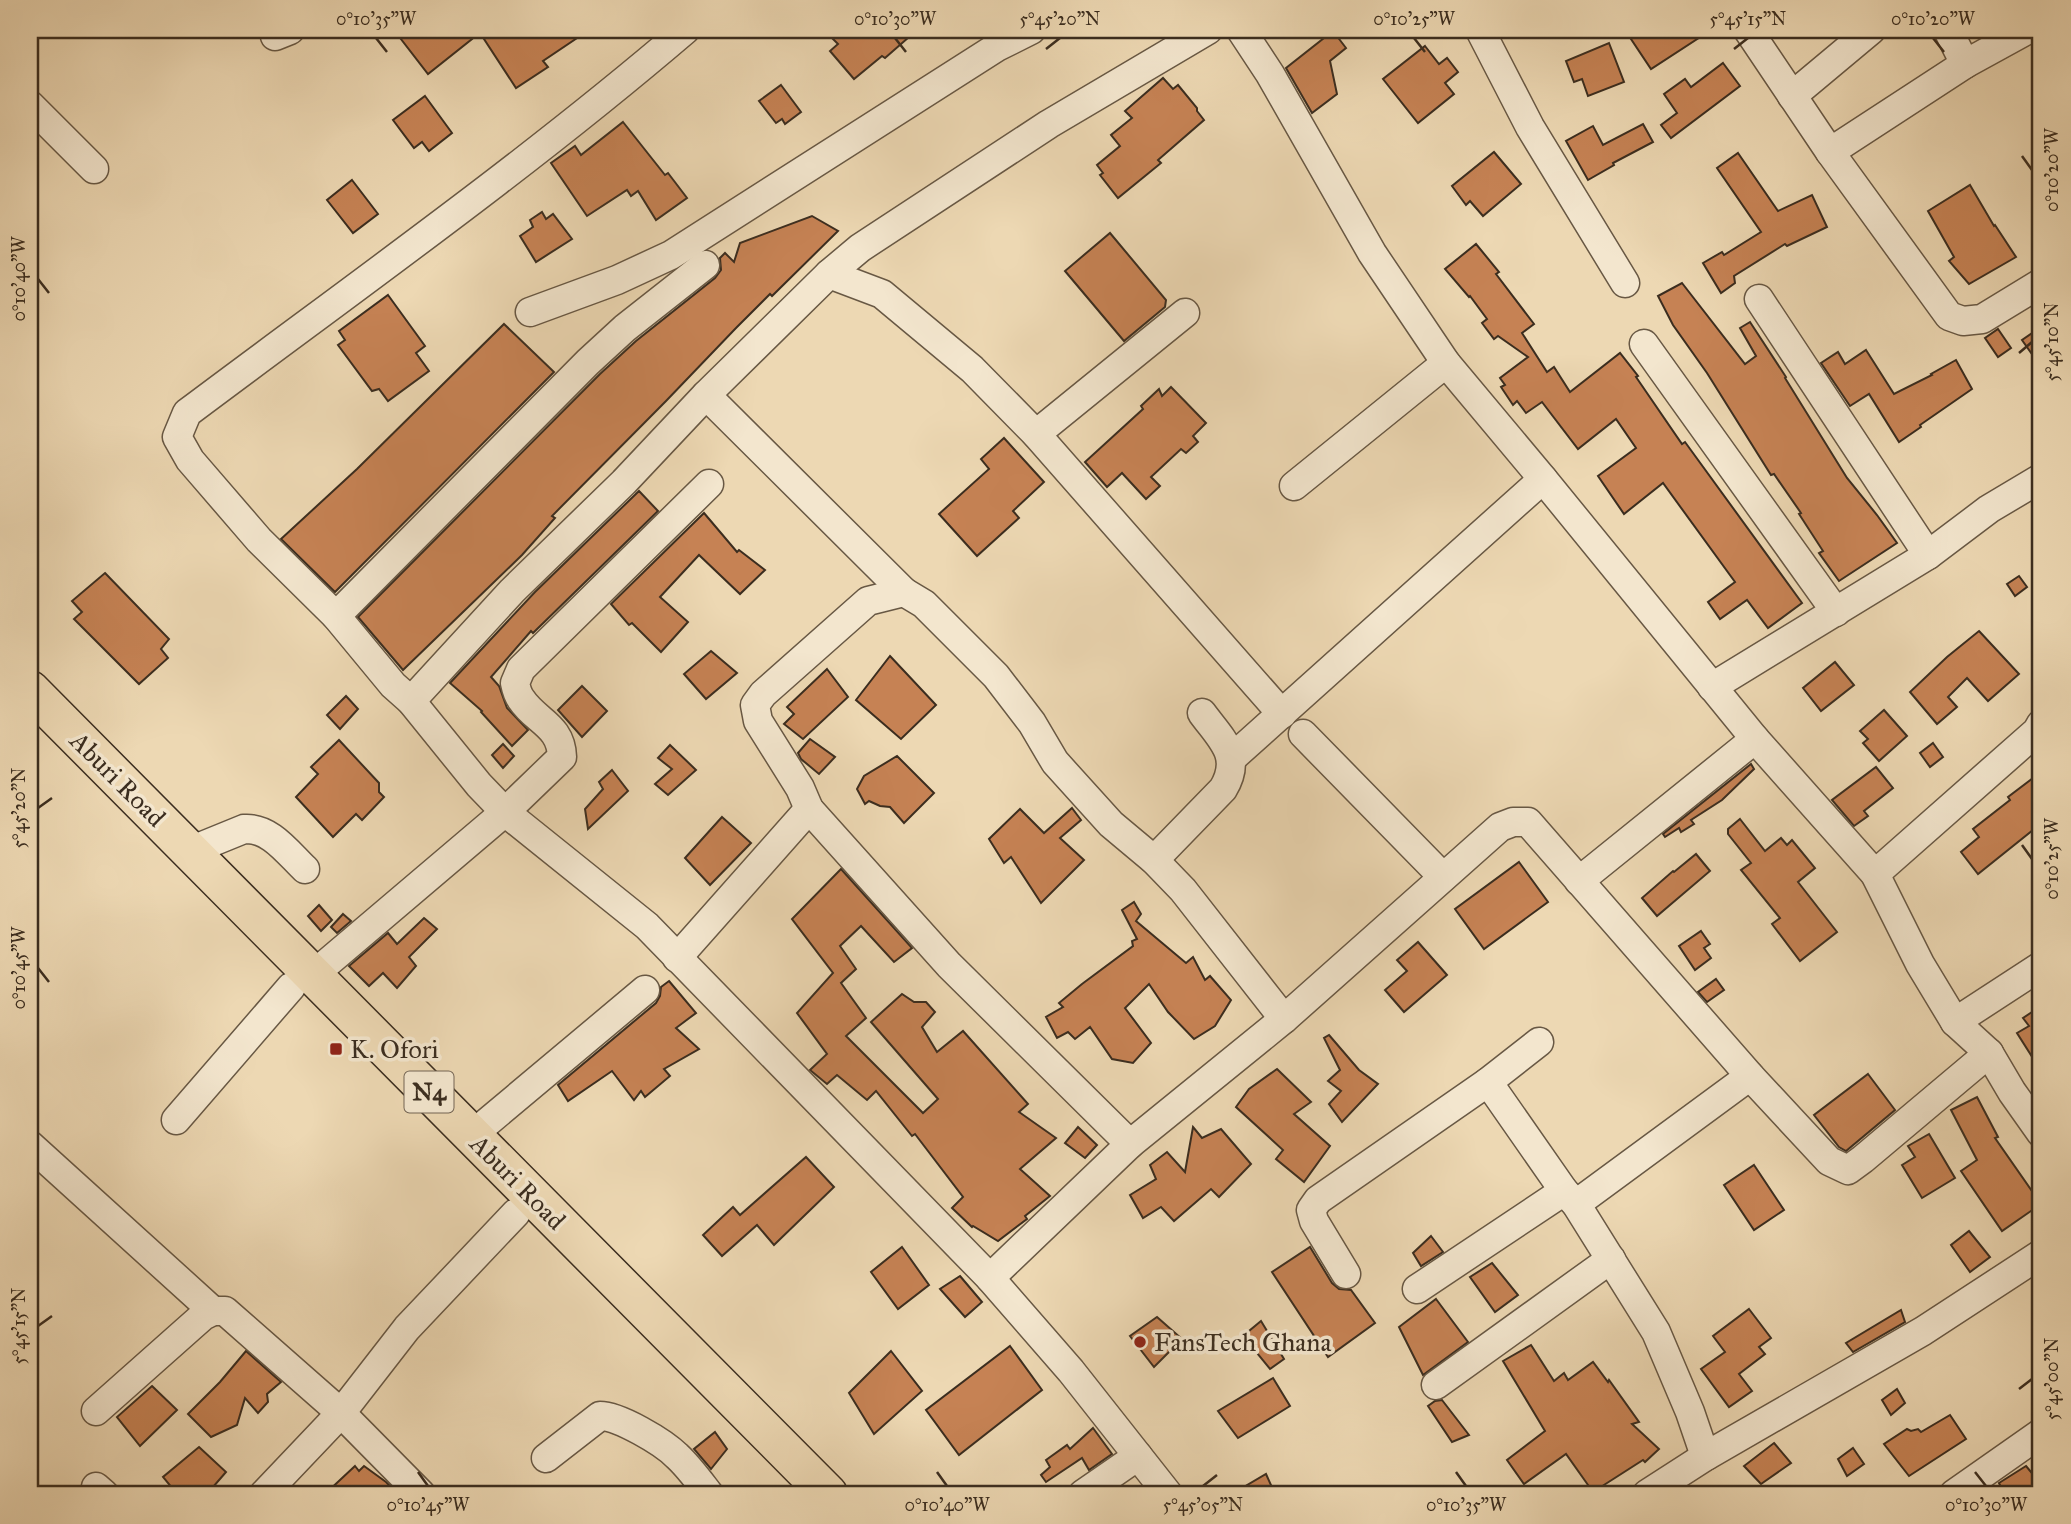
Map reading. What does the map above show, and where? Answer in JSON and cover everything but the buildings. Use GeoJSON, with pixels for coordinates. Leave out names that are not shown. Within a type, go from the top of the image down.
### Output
{"type":"FeatureCollection","features":[{"type":"Feature","properties":{"kind":"highway","name":"Aburi Road"},"geometry":{"type":"LineString","coordinates":[[30,690],[190,851],[302,981],[516,1213],[799,1494]]}},
{"type":"Feature","properties":{"kind":"highway","name":"Aburi Road"},"geometry":{"type":"LineString","coordinates":[[30,723],[302,981],[471,1135],[828,1494]]}},
{"type":"Feature","properties":{"kind":"street"},"geometry":{"type":"LineString","coordinates":[[685,30],[512,170],[187,413],[177,437],[190,460],[259,540],[336,616],[505,812],[647,926],[990,1278],[1071,1371],[1168,1494]]}},
{"type":"Feature","properties":{"kind":"street"},"geometry":{"type":"LineString","coordinates":[[530,313],[617,280],[671,255],[997,47],[1031,30]]}},
{"type":"Feature","properties":{"kind":"street"},"geometry":{"type":"LineString","coordinates":[[411,701],[512,591],[625,482],[706,396],[829,274],[860,248],[1049,124],[1208,30]]}},
{"type":"Feature","properties":{"kind":"street"},"geometry":{"type":"LineString","coordinates":[[1241,30],[1372,253],[1446,363],[1755,739],[1875,874],[1920,964],[1955,1022],[1989,1053],[2041,1133]]}},
{"type":"Feature","properties":{"kind":"street"},"geometry":{"type":"LineString","coordinates":[[1480,30],[1530,127],[1625,283]]}},
{"type":"Feature","properties":{"kind":"street"},"geometry":{"type":"LineString","coordinates":[[1748,30],[1830,152],[1949,316],[1963,321],[1982,320],[2041,283]]}},
{"type":"Feature","properties":{"kind":"street"},"geometry":{"type":"LineString","coordinates":[[1792,96],[1871,30]]}},
{"type":"Feature","properties":{"kind":"street"},"geometry":{"type":"LineString","coordinates":[[1948,30],[1965,64]]}},
{"type":"Feature","properties":{"kind":"street"},"geometry":{"type":"LineString","coordinates":[[1830,152],[1965,64],[2027,30]]}},
{"type":"Feature","properties":{"kind":"street"},"geometry":{"type":"LineString","coordinates":[[30,105],[94,169]]}},
{"type":"Feature","properties":{"kind":"street"},"geometry":{"type":"LineString","coordinates":[[860,248],[882,293]]}},
{"type":"Feature","properties":{"kind":"street"},"geometry":{"type":"LineString","coordinates":[[336,616],[588,362],[625,328],[705,265]]}},
{"type":"Feature","properties":{"kind":"street"},"geometry":{"type":"LineString","coordinates":[[829,274],[882,293],[972,369],[1036,434],[1282,714]]}},
{"type":"Feature","properties":{"kind":"street"},"geometry":{"type":"LineString","coordinates":[[1759,299],[1928,555]]}},
{"type":"Feature","properties":{"kind":"street"},"geometry":{"type":"LineString","coordinates":[[1036,434],[1185,313]]}},
{"type":"Feature","properties":{"kind":"street"},"geometry":{"type":"LineString","coordinates":[[1644,344],[1836,612]]}},
{"type":"Feature","properties":{"kind":"street"},"geometry":{"type":"LineString","coordinates":[[1294,486],[1446,363]]}},
{"type":"Feature","properties":{"kind":"street"},"geometry":{"type":"LineString","coordinates":[[706,396],[904,592],[924,604],[996,676],[1032,723],[1055,762],[1111,824],[1154,860],[1183,890],[1284,1019]]}},
{"type":"Feature","properties":{"kind":"street"},"geometry":{"type":"LineString","coordinates":[[1712,687],[1928,555],[1989,509],[2041,478]]}},
{"type":"Feature","properties":{"kind":"street"},"geometry":{"type":"LineString","coordinates":[[1232,758],[1543,479]]}},
{"type":"Feature","properties":{"kind":"street"},"geometry":{"type":"LineString","coordinates":[[176,1120],[302,981],[505,812],[562,757],[561,743],[556,734],[520,699],[515,683],[521,669],[709,484]]}},
{"type":"Feature","properties":{"kind":"street"},"geometry":{"type":"LineString","coordinates":[[904,592],[868,601],[763,694],[755,705],[758,721],[800,788],[809,809],[949,965],[1130,1144]]}},
{"type":"Feature","properties":{"kind":"street"},"geometry":{"type":"LineString","coordinates":[[1154,860],[1223,789],[1231,776],[1232,758],[1202,713]]}},
{"type":"Feature","properties":{"kind":"street"},"geometry":{"type":"LineString","coordinates":[[1875,874],[2037,731],[2041,724]]}},
{"type":"Feature","properties":{"kind":"street"},"geometry":{"type":"LineString","coordinates":[[1303,734],[1443,877]]}},
{"type":"Feature","properties":{"kind":"street"},"geometry":{"type":"LineString","coordinates":[[1579,881],[1755,739]]}},
{"type":"Feature","properties":{"kind":"street"},"geometry":{"type":"LineString","coordinates":[[677,958],[809,809]]}},
{"type":"Feature","properties":{"kind":"street"},"geometry":{"type":"LineString","coordinates":[[990,1278],[1130,1144],[1284,1019],[1500,827],[1513,822],[1528,822],[1750,1076],[1829,1161],[1848,1170],[1989,1053]]}},
{"type":"Feature","properties":{"kind":"street"},"geometry":{"type":"LineString","coordinates":[[190,851],[244,829],[252,829],[269,835],[305,869]]}},
{"type":"Feature","properties":{"kind":"street"},"geometry":{"type":"LineString","coordinates":[[1955,1022],[2041,966]]}},
{"type":"Feature","properties":{"kind":"street"},"geometry":{"type":"LineString","coordinates":[[471,1135],[645,990]]}},
{"type":"Feature","properties":{"kind":"street"},"geometry":{"type":"LineString","coordinates":[[1346,1274],[1314,1221],[1311,1210],[1318,1200],[1488,1082],[1539,1042]]}},
{"type":"Feature","properties":{"kind":"street"},"geometry":{"type":"LineString","coordinates":[[1417,1289],[1570,1198],[1750,1076]]}},
{"type":"Feature","properties":{"kind":"street"},"geometry":{"type":"LineString","coordinates":[[1488,1082],[1611,1259],[1656,1332],[1706,1456]]}},
{"type":"Feature","properties":{"kind":"street"},"geometry":{"type":"LineString","coordinates":[[30,1145],[214,1311]]}},
{"type":"Feature","properties":{"kind":"street"},"geometry":{"type":"LineString","coordinates":[[264,1494],[341,1413],[407,1328],[516,1213]]}},
{"type":"Feature","properties":{"kind":"street"},"geometry":{"type":"LineString","coordinates":[[1647,1494],[1706,1456],[1923,1331],[2041,1254]]}},
{"type":"Feature","properties":{"kind":"street"},"geometry":{"type":"LineString","coordinates":[[1436,1385],[1611,1259]]}},
{"type":"Feature","properties":{"kind":"street"},"geometry":{"type":"LineString","coordinates":[[96,1411],[203,1316],[214,1311],[225,1311],[341,1413],[421,1494]]}},
{"type":"Feature","properties":{"kind":"street"},"geometry":{"type":"LineString","coordinates":[[546,1458],[600,1416],[610,1416],[624,1421],[675,1453],[709,1494]]}},
{"type":"Feature","properties":{"kind":"street"},"geometry":{"type":"LineString","coordinates":[[1955,1494],[2041,1433]]}},
{"type":"Feature","properties":{"kind":"street"},"geometry":{"type":"LineString","coordinates":[[1083,1494],[1138,1456]]}},
{"type":"Feature","properties":{"kind":"place","name":"K. Ofori"},"geometry":{"type":"Point","coordinates":[336,1049]}},
{"type":"Feature","properties":{"kind":"place","name":"FansTech Ghana"},"geometry":{"type":"Point","coordinates":[1140,1342]}}]}
